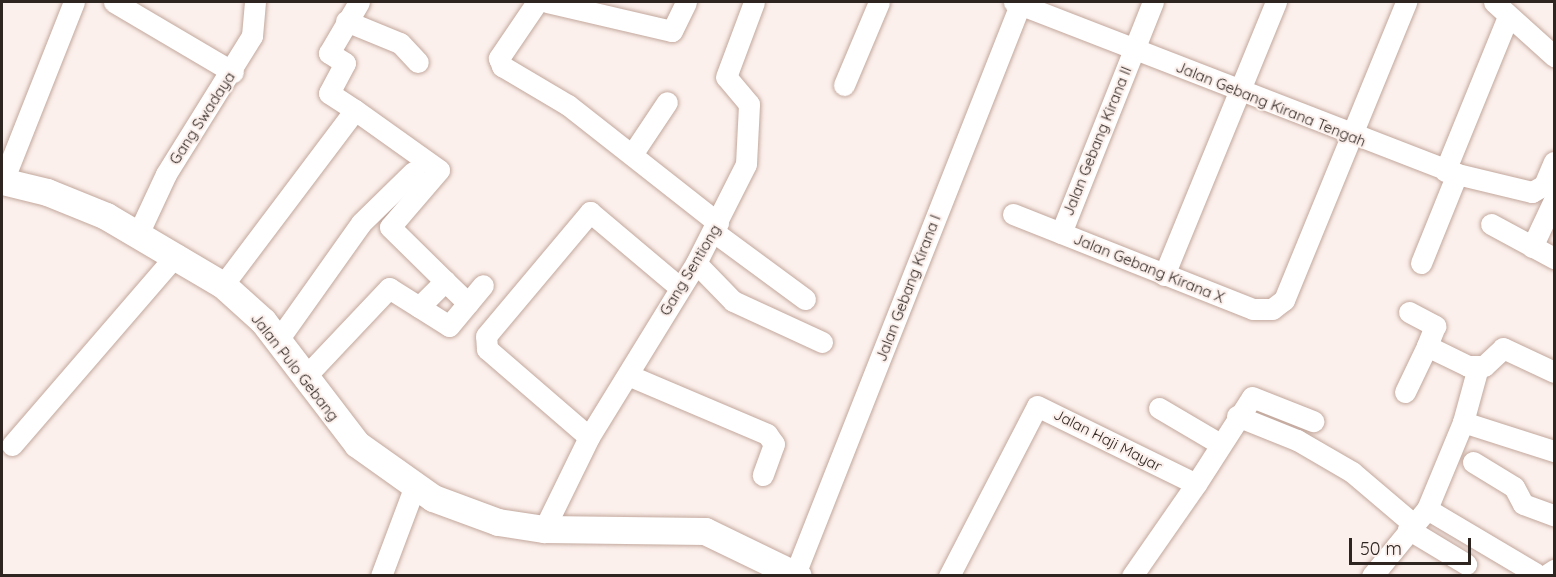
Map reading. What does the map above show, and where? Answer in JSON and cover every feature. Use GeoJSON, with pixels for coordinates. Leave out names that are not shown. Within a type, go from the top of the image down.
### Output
{"type":"FeatureCollection","features":[{"type":"Feature","properties":{"kind":"main road","name":"Jalan Pulo Gebang"},"geometry":{"type":"LineString","coordinates":[[2,181],[47,192],[139,232],[223,285],[278,340],[304,378],[357,444],[414,488],[457,509],[544,529],[705,531],[796,575]]}},
{"type":"Feature","properties":{"kind":"street"},"geometry":{"type":"LineString","coordinates":[[2,181],[74,2]]}},
{"type":"Feature","properties":{"kind":"street"},"geometry":{"type":"LineString","coordinates":[[114,2],[233,72]]}},
{"type":"Feature","properties":{"kind":"street","name":"Gang Swadaya"},"geometry":{"type":"LineString","coordinates":[[139,232],[166,174],[233,72],[252,36],[255,2]]}},
{"type":"Feature","properties":{"kind":"street"},"geometry":{"type":"LineString","coordinates":[[359,2],[328,53],[345,63],[329,93],[439,170],[390,227],[445,281],[462,310],[484,340],[523,383],[589,437]]}},
{"type":"Feature","properties":{"kind":"street"},"geometry":{"type":"LineString","coordinates":[[537,2],[500,62],[633,153],[716,228],[805,299]]}},
{"type":"Feature","properties":{"kind":"street"},"geometry":{"type":"LineString","coordinates":[[547,2],[672,31],[686,2]]}},
{"type":"Feature","properties":{"kind":"street","name":"Gang Sentiong"},"geometry":{"type":"LineString","coordinates":[[544,529],[589,437],[716,228],[750,148],[749,104],[726,77],[754,2]]}},
{"type":"Feature","properties":{"kind":"street"},"geometry":{"type":"LineString","coordinates":[[844,85],[879,2]]}},
{"type":"Feature","properties":{"kind":"street","name":"Jalan Gebang Kirana Tengah"},"geometry":{"type":"LineString","coordinates":[[1018,2],[1352,138],[1451,173],[1532,192],[1544,185],[1554,162]]}},
{"type":"Feature","properties":{"kind":"street","name":"Jalan Gebang Kirana I"},"geometry":{"type":"LineString","coordinates":[[796,575],[1018,2]]}},
{"type":"Feature","properties":{"kind":"street","name":"Jalan Gebang Kirana II"},"geometry":{"type":"LineString","coordinates":[[1061,233],[1153,2]]}},
{"type":"Feature","properties":{"kind":"street"},"geometry":{"type":"LineString","coordinates":[[1164,275],[1276,2]]}},
{"type":"Feature","properties":{"kind":"street"},"geometry":{"type":"LineString","coordinates":[[1352,138],[1406,2]]}},
{"type":"Feature","properties":{"kind":"street"},"geometry":{"type":"LineString","coordinates":[[1421,263],[1501,9],[1554,56]]}},
{"type":"Feature","properties":{"kind":"street"},"geometry":{"type":"LineString","coordinates":[[346,21],[400,43],[418,62]]}},
{"type":"Feature","properties":{"kind":"street"},"geometry":{"type":"LineString","coordinates":[[633,153],[667,102]]}},
{"type":"Feature","properties":{"kind":"street"},"geometry":{"type":"LineString","coordinates":[[223,285],[355,110]]}},
{"type":"Feature","properties":{"kind":"street","name":"Jalan Gebang Kirana X"},"geometry":{"type":"LineString","coordinates":[[1013,214],[1252,309],[1272,309],[1284,300],[1352,138]]}},
{"type":"Feature","properties":{"kind":"street"},"geometry":{"type":"LineString","coordinates":[[278,340],[361,223],[412,172]]}},
{"type":"Feature","properties":{"kind":"street"},"geometry":{"type":"LineString","coordinates":[[1532,247],[1554,200]]}},
{"type":"Feature","properties":{"kind":"street"},"geometry":{"type":"LineString","coordinates":[[484,340],[590,212],[679,287]]}},
{"type":"Feature","properties":{"kind":"street"},"geometry":{"type":"LineString","coordinates":[[1491,224],[1554,258]]}},
{"type":"Feature","properties":{"kind":"street"},"geometry":{"type":"LineString","coordinates":[[12,445],[177,254]]}},
{"type":"Feature","properties":{"kind":"street"},"geometry":{"type":"LineString","coordinates":[[696,263],[740,306],[822,342]]}},
{"type":"Feature","properties":{"kind":"street"},"geometry":{"type":"LineString","coordinates":[[419,307],[445,281]]}},
{"type":"Feature","properties":{"kind":"street"},"geometry":{"type":"LineString","coordinates":[[304,378],[389,288],[443,326],[462,310],[483,285]]}},
{"type":"Feature","properties":{"kind":"street"},"geometry":{"type":"LineString","coordinates":[[1405,392],[1435,327],[1409,312]]}},
{"type":"Feature","properties":{"kind":"street"},"geometry":{"type":"LineString","coordinates":[[1427,346],[1478,367]]}},
{"type":"Feature","properties":{"kind":"street"},"geometry":{"type":"LineString","coordinates":[[1372,576],[1416,521],[1463,422],[1478,367],[1503,348],[1554,372]]}},
{"type":"Feature","properties":{"kind":"street"},"geometry":{"type":"LineString","coordinates":[[628,375],[767,434],[774,444],[763,475]]}},
{"type":"Feature","properties":{"kind":"street"},"geometry":{"type":"LineString","coordinates":[[1134,574],[1196,484],[1237,416],[1256,396],[1313,420]]}},
{"type":"Feature","properties":{"kind":"street","name":"Jalan Haji Mayar"},"geometry":{"type":"LineString","coordinates":[[949,576],[1040,406],[1196,484]]}},
{"type":"Feature","properties":{"kind":"street"},"geometry":{"type":"LineString","coordinates":[[1160,408],[1220,444]]}},
{"type":"Feature","properties":{"kind":"street"},"geometry":{"type":"LineString","coordinates":[[1237,416],[1297,440],[1352,472],[1416,521],[1466,564]]}},
{"type":"Feature","properties":{"kind":"street"},"geometry":{"type":"LineString","coordinates":[[1463,422],[1554,451]]}},
{"type":"Feature","properties":{"kind":"street"},"geometry":{"type":"LineString","coordinates":[[1473,462],[1514,487],[1523,504],[1554,515]]}},
{"type":"Feature","properties":{"kind":"street"},"geometry":{"type":"LineString","coordinates":[[381,576],[414,488]]}},
{"type":"Feature","properties":{"kind":"street"},"geometry":{"type":"LineString","coordinates":[[1416,521],[1541,574]]}}]}
